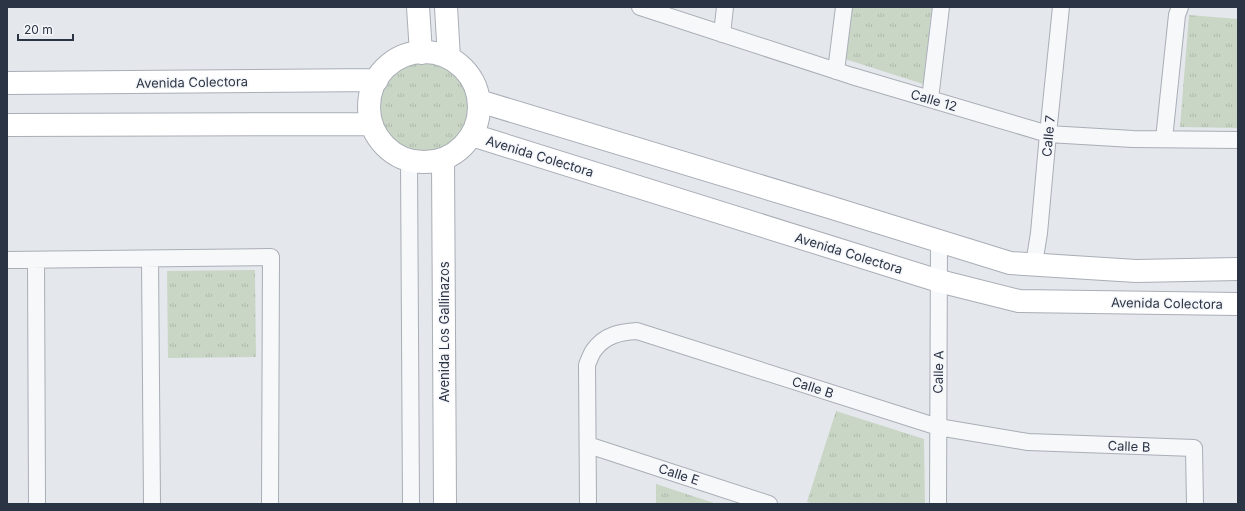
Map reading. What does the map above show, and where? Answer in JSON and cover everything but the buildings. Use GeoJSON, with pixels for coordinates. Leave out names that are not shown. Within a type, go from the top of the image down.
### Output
{"type":"FeatureCollection","features":[{"type":"Feature","properties":{"kind":"street"},"geometry":{"type":"LineString","coordinates":[[418,7],[421,53]]}},
{"type":"Feature","properties":{"kind":"street"},"geometry":{"type":"LineString","coordinates":[[446,7],[449,58]]}},
{"type":"Feature","properties":{"kind":"street","name":"Calle 12"},"geometry":{"type":"LineString","coordinates":[[640,7],[836,71],[1048,134],[1133,139],[1238,140]]}},
{"type":"Feature","properties":{"kind":"street"},"geometry":{"type":"LineString","coordinates":[[722,34],[725,7]]}},
{"type":"Feature","properties":{"kind":"street"},"geometry":{"type":"LineString","coordinates":[[836,71],[844,7]]}},
{"type":"Feature","properties":{"kind":"street"},"geometry":{"type":"LineString","coordinates":[[930,99],[941,7]]}},
{"type":"Feature","properties":{"kind":"street","name":"Calle 7"},"geometry":{"type":"LineString","coordinates":[[1034,264],[1039,233],[1061,7]]}},
{"type":"Feature","properties":{"kind":"street"},"geometry":{"type":"LineString","coordinates":[[1164,139],[1177,15],[1180,7]]}},
{"type":"Feature","properties":{"kind":"street"},"geometry":{"type":"LineString","coordinates":[[431,52],[449,58],[463,68],[474,83],[479,101],[478,119],[472,135],[459,150],[443,160],[426,163],[409,160],[393,153],[380,141],[371,124],[369,106],[372,88],[382,71],[395,60],[413,53],[431,52]]}},
{"type":"Feature","properties":{"kind":"street","name":"Avenida Colectora"},"geometry":{"type":"LineString","coordinates":[[7,83],[377,80]]}},
{"type":"Feature","properties":{"kind":"street"},"geometry":{"type":"LineString","coordinates":[[479,101],[1010,263],[1136,271],[1238,269]]}},
{"type":"Feature","properties":{"kind":"street"},"geometry":{"type":"LineString","coordinates":[[7,125],[371,124]]}},
{"type":"Feature","properties":{"kind":"street","name":"Avenida Colectora"},"geometry":{"type":"LineString","coordinates":[[472,135],[939,281],[1020,301],[1238,304]]}},
{"type":"Feature","properties":{"kind":"street"},"geometry":{"type":"LineString","coordinates":[[409,160],[411,504]]}},
{"type":"Feature","properties":{"kind":"street","name":"Avenida Los Gallinazos"},"geometry":{"type":"LineString","coordinates":[[443,160],[445,504]]}},
{"type":"Feature","properties":{"kind":"street","name":"Calle A"},"geometry":{"type":"LineString","coordinates":[[938,504],[939,241]]}},
{"type":"Feature","properties":{"kind":"street"},"geometry":{"type":"LineString","coordinates":[[7,260],[271,256],[270,504]]}},
{"type":"Feature","properties":{"kind":"street"},"geometry":{"type":"LineString","coordinates":[[150,258],[152,504]]}},
{"type":"Feature","properties":{"kind":"street"},"geometry":{"type":"LineString","coordinates":[[36,260],[37,504]]}},
{"type":"Feature","properties":{"kind":"street","name":"Calle B"},"geometry":{"type":"LineString","coordinates":[[588,504],[587,365],[594,350],[606,339],[621,332],[637,331],[938,427],[1028,442],[1194,448],[1195,504]]}},
{"type":"Feature","properties":{"kind":"street","name":"Calle E"},"geometry":{"type":"LineString","coordinates":[[588,445],[769,504]]}},
{"type":"Feature","properties":{"kind":"green space"},"geometry":{"type":"Polygon","coordinates":[[[851,7],[932,7],[923,84],[845,59],[851,7]]]}},
{"type":"Feature","properties":{"kind":"green space"},"geometry":{"type":"Polygon","coordinates":[[[1189,15],[1238,19],[1238,128],[1180,127],[1189,15]]]}},
{"type":"Feature","properties":{"kind":"green space"},"geometry":{"type":"Polygon","coordinates":[[[425,61],[443,65],[458,75],[468,90],[472,108],[468,126],[458,141],[443,151],[425,155],[407,151],[392,141],[382,126],[378,108],[382,90],[392,75],[407,65],[425,61]]]}},
{"type":"Feature","properties":{"kind":"green space"},"geometry":{"type":"Polygon","coordinates":[[[255,270],[256,357],[168,358],[167,271],[255,270]]]}},
{"type":"Feature","properties":{"kind":"green space"},"geometry":{"type":"Polygon","coordinates":[[[836,411],[924,439],[925,504],[815,504],[807,502],[836,411]]]}},
{"type":"Feature","properties":{"kind":"green space"},"geometry":{"type":"Polygon","coordinates":[[[656,484],[717,504],[656,504],[656,484]]]}}]}
